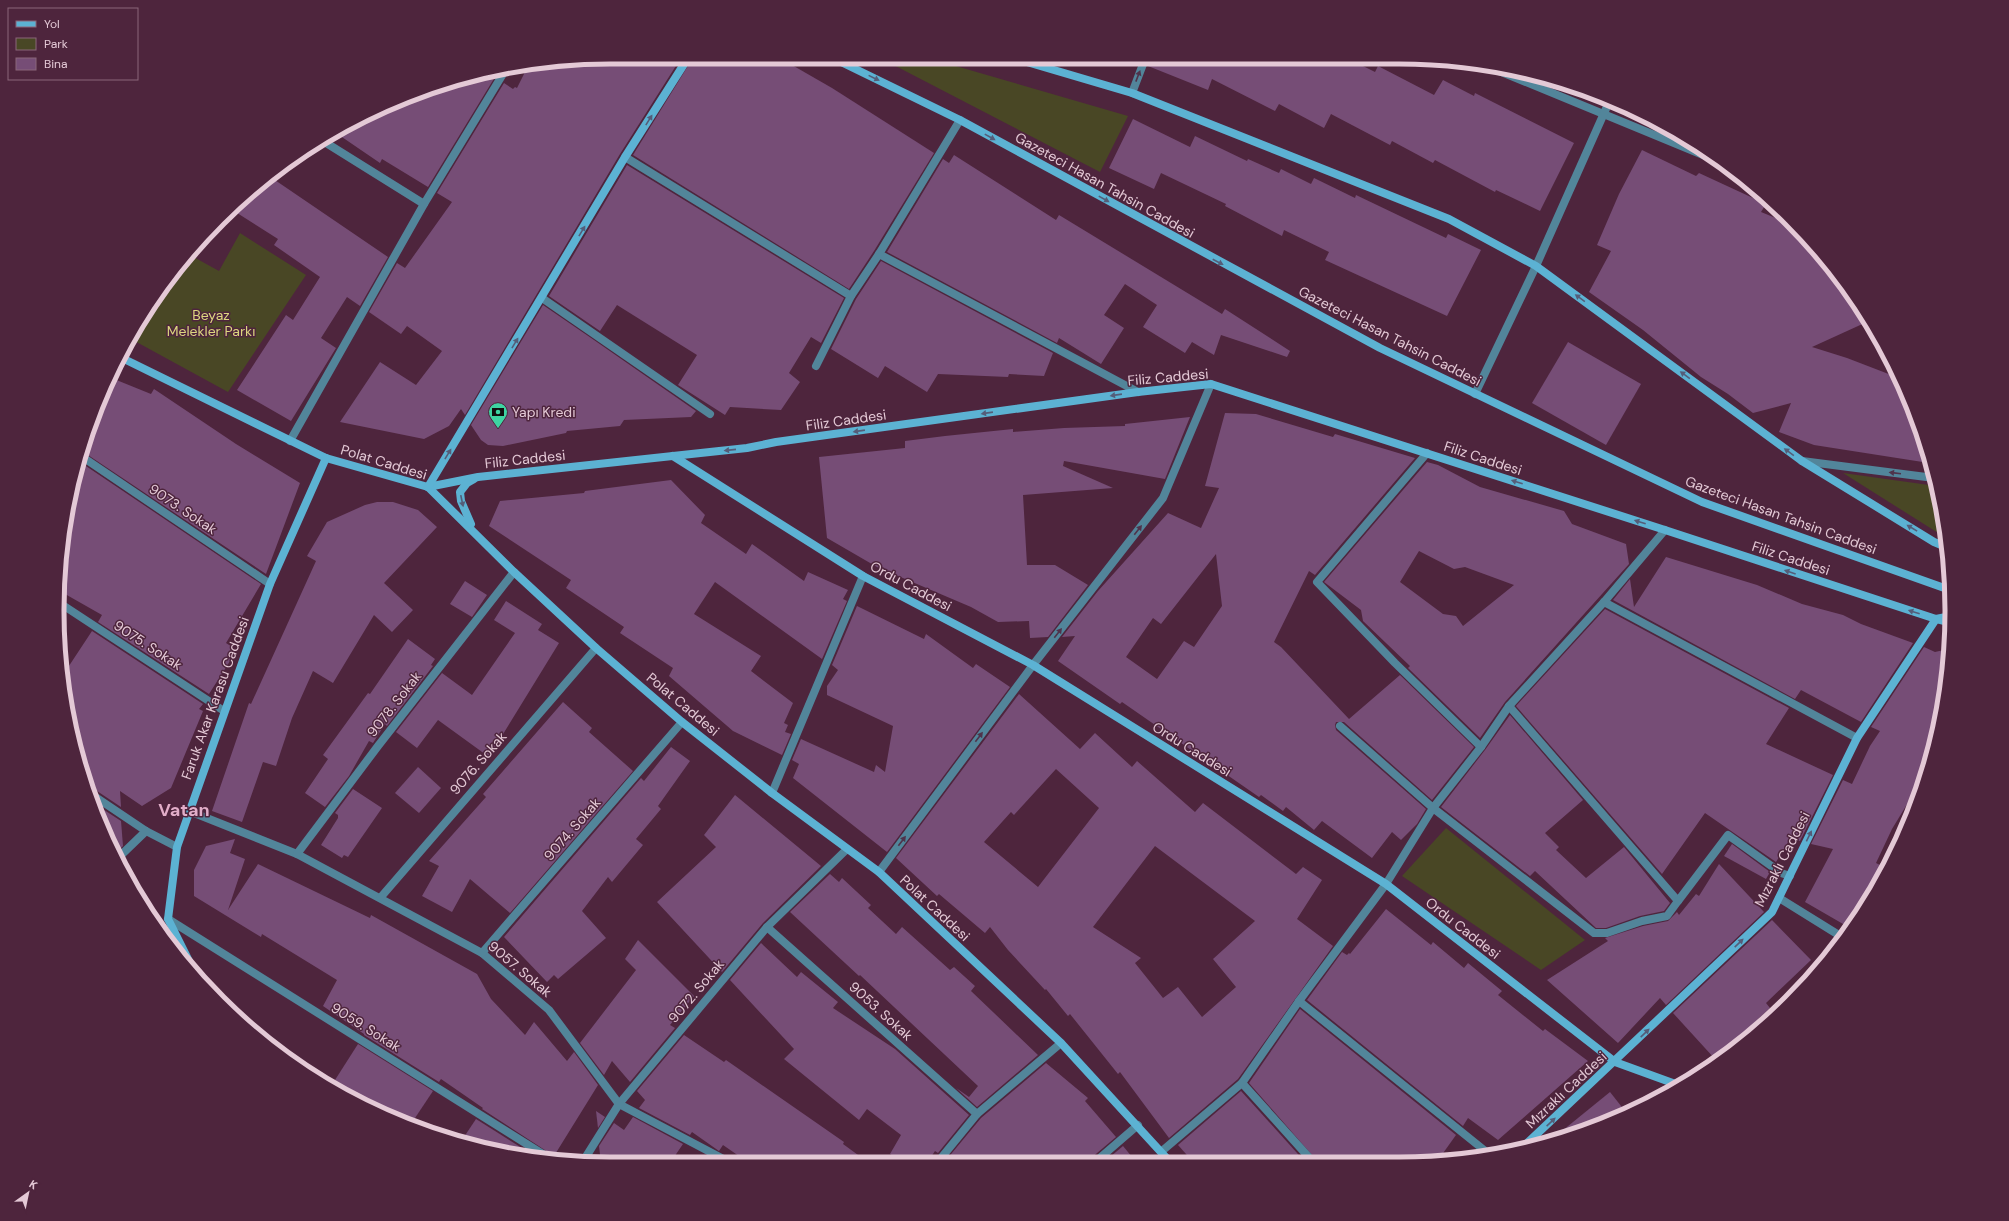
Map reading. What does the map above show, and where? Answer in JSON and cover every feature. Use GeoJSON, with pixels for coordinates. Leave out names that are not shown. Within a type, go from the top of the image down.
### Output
{"type":"FeatureCollection","features":[{"type":"Feature","properties":{"kind":"main road"},"geometry":{"type":"LineString","coordinates":[[428,487],[625,157],[684,64]]}},
{"type":"Feature","properties":{"kind":"main road","name":"Gazeteci Hasan Tahsin Caddesi"},"geometry":{"type":"LineString","coordinates":[[845,64],[960,120],[1373,345],[1475,394],[1702,502],[1944,588]]}},
{"type":"Feature","properties":{"kind":"main road"},"geometry":{"type":"LineString","coordinates":[[1034,64],[1132,93],[1449,219],[1536,266],[1802,461],[1941,545]]}},
{"type":"Feature","properties":{"kind":"main road","name":"Polat Caddesi"},"geometry":{"type":"LineString","coordinates":[[125,359],[326,458],[428,487],[476,532],[514,572],[596,648],[682,722],[846,850],[878,872],[1060,1043],[1167,1157]]}},
{"type":"Feature","properties":{"kind":"main road","name":"Filiz Caddesi"},"geometry":{"type":"LineString","coordinates":[[428,487],[478,477],[747,448],[776,442],[1138,392],[1211,384],[1936,619],[1945,617]]}},
{"type":"Feature","properties":{"kind":"main road","name":"Ordu Caddesi"},"geometry":{"type":"LineString","coordinates":[[673,456],[863,576],[1033,665],[1386,884],[1615,1062],[1673,1083]]}},
{"type":"Feature","properties":{"kind":"main road","name":"Faruk Akar Karasu Caddesi"},"geometry":{"type":"LineString","coordinates":[[168,919],[177,846],[270,584],[326,458]]}},
{"type":"Feature","properties":{"kind":"main road"},"geometry":{"type":"LineString","coordinates":[[476,532],[464,510],[460,492],[467,483],[478,477]]}},
{"type":"Feature","properties":{"kind":"main road"},"geometry":{"type":"LineString","coordinates":[[1936,619],[1945,621]]}},
{"type":"Feature","properties":{"kind":"main road","name":"Mızraklı Caddesi"},"geometry":{"type":"LineString","coordinates":[[1530,1140],[1615,1062],[1772,912],[1857,738],[1936,619]]}},
{"type":"Feature","properties":{"kind":"main road"},"geometry":{"type":"LineString","coordinates":[[168,919],[185,952]]}},
{"type":"Feature","properties":{"kind":"street"},"geometry":{"type":"LineString","coordinates":[[1132,93],[1143,64]]}},
{"type":"Feature","properties":{"kind":"street"},"geometry":{"type":"LineString","coordinates":[[290,441],[424,204],[502,75]]}},
{"type":"Feature","properties":{"kind":"street"},"geometry":{"type":"LineString","coordinates":[[1515,77],[1603,112],[1694,151]]}},
{"type":"Feature","properties":{"kind":"street"},"geometry":{"type":"LineString","coordinates":[[1475,394],[1536,266],[1607,106]]}},
{"type":"Feature","properties":{"kind":"street"},"geometry":{"type":"LineString","coordinates":[[816,366],[851,296],[879,254],[960,120]]}},
{"type":"Feature","properties":{"kind":"street"},"geometry":{"type":"LineString","coordinates":[[327,143],[424,204]]}},
{"type":"Feature","properties":{"kind":"street"},"geometry":{"type":"LineString","coordinates":[[625,157],[851,296]]}},
{"type":"Feature","properties":{"kind":"street"},"geometry":{"type":"LineString","coordinates":[[879,254],[1138,392]]}},
{"type":"Feature","properties":{"kind":"street"},"geometry":{"type":"LineString","coordinates":[[542,298],[710,414]]}},
{"type":"Feature","properties":{"kind":"street"},"geometry":{"type":"LineString","coordinates":[[878,872],[1033,665],[1163,498],[1211,384]]}},
{"type":"Feature","properties":{"kind":"street"},"geometry":{"type":"LineString","coordinates":[[1427,453],[1316,582],[1395,663],[1481,747]]}},
{"type":"Feature","properties":{"kind":"street","name":"9073. Sokak"},"geometry":{"type":"LineString","coordinates":[[86,459],[270,584]]}},
{"type":"Feature","properties":{"kind":"street"},"geometry":{"type":"LineString","coordinates":[[1802,461],[1928,477]]}},
{"type":"Feature","properties":{"kind":"street"},"geometry":{"type":"LineString","coordinates":[[1162,1151],[1242,1084],[1299,1002],[1386,884],[1433,808],[1481,747],[1509,706],[1604,602],[1665,530]]}},
{"type":"Feature","properties":{"kind":"street","name":"9078. Sokak"},"geometry":{"type":"LineString","coordinates":[[297,854],[378,746],[514,572]]}},
{"type":"Feature","properties":{"kind":"street"},"geometry":{"type":"LineString","coordinates":[[772,793],[863,576]]}},
{"type":"Feature","properties":{"kind":"street"},"geometry":{"type":"LineString","coordinates":[[1604,602],[1857,738]]}},
{"type":"Feature","properties":{"kind":"street","name":"9075. Sokak"},"geometry":{"type":"LineString","coordinates":[[64,606],[224,711]]}},
{"type":"Feature","properties":{"kind":"street","name":"9076. Sokak"},"geometry":{"type":"LineString","coordinates":[[381,898],[596,648]]}},
{"type":"Feature","properties":{"kind":"street"},"geometry":{"type":"LineString","coordinates":[[1509,706],[1678,901]]}},
{"type":"Feature","properties":{"kind":"street","name":"9074. Sokak"},"geometry":{"type":"LineString","coordinates":[[482,953],[682,722]]}},
{"type":"Feature","properties":{"kind":"street"},"geometry":{"type":"LineString","coordinates":[[1340,726],[1433,808],[1594,933],[1607,933],[1642,921],[1667,916],[1728,835],[1781,873],[1790,876]]}},
{"type":"Feature","properties":{"kind":"street"},"geometry":{"type":"LineString","coordinates":[[98,799],[146,831],[177,846]]}},
{"type":"Feature","properties":{"kind":"street","name":"9057. Sokak"},"geometry":{"type":"LineString","coordinates":[[189,811],[297,854],[482,953],[549,1010],[619,1104],[720,1157]]}},
{"type":"Feature","properties":{"kind":"street"},"geometry":{"type":"LineString","coordinates":[[121,855],[146,831]]}},
{"type":"Feature","properties":{"kind":"street","name":"9072. Sokak"},"geometry":{"type":"LineString","coordinates":[[586,1156],[619,1104],[767,927],[846,850]]}},
{"type":"Feature","properties":{"kind":"street"},"geometry":{"type":"LineString","coordinates":[[1779,898],[1838,935]]}},
{"type":"Feature","properties":{"kind":"street","name":"9059. Sokak"},"geometry":{"type":"LineString","coordinates":[[168,919],[540,1152]]}},
{"type":"Feature","properties":{"kind":"street","name":"9053. Sokak"},"geometry":{"type":"LineString","coordinates":[[767,927],[978,1114]]}},
{"type":"Feature","properties":{"kind":"street"},"geometry":{"type":"LineString","coordinates":[[1299,1002],[1484,1150]]}},
{"type":"Feature","properties":{"kind":"street"},"geometry":{"type":"LineString","coordinates":[[942,1157],[978,1114],[1060,1043]]}},
{"type":"Feature","properties":{"kind":"street"},"geometry":{"type":"LineString","coordinates":[[1242,1084],[1309,1157]]}},
{"type":"Feature","properties":{"kind":"street"},"geometry":{"type":"LineString","coordinates":[[1101,1157],[1138,1125]]}},
{"type":"Feature","properties":{"kind":"green space"},"geometry":{"type":"Polygon","coordinates":[[[892,64],[949,64],[1128,116],[1100,172],[892,64]]]}},
{"type":"Feature","properties":{"kind":"green space","name":"Beyaz Melekler Parkı"},"geometry":{"type":"Polygon","coordinates":[[[240,233],[306,275],[228,392],[135,341],[156,307],[194,257],[219,271],[240,233]]]}},
{"type":"Feature","properties":{"kind":"green space"},"geometry":{"type":"Polygon","coordinates":[[[1843,473],[1930,485],[1939,533],[1843,473]]]}},
{"type":"Feature","properties":{"kind":"green space"},"geometry":{"type":"Polygon","coordinates":[[[1446,828],[1585,940],[1541,970],[1402,876],[1446,828]]]}},
{"type":"Feature","properties":{"kind":"building"},"geometry":{"type":"Polygon","coordinates":[[[677,64],[620,154],[465,415],[461,409],[449,426],[424,439],[340,422],[380,362],[416,385],[442,351],[407,326],[401,334],[369,312],[397,263],[405,268],[452,202],[437,193],[504,83],[513,89],[515,87],[517,88],[525,71],[539,69],[575,65],[677,64]]]}},
{"type":"Feature","properties":{"kind":"building"},"geometry":{"type":"Polygon","coordinates":[[[689,64],[790,64],[832,88],[934,153],[849,289],[633,155],[689,64]]]}},
{"type":"Feature","properties":{"kind":"building"},"geometry":{"type":"Polygon","coordinates":[[[1149,64],[1359,64],[1375,72],[1378,66],[1434,95],[1443,80],[1474,96],[1475,93],[1574,143],[1540,211],[1496,190],[1495,192],[1435,160],[1433,163],[1392,141],[1390,145],[1331,114],[1324,128],[1279,104],[1275,111],[1212,79],[1208,90],[1148,66],[1149,64]]]}},
{"type":"Feature","properties":{"kind":"building"},"geometry":{"type":"Polygon","coordinates":[[[495,77],[428,187],[382,159],[380,163],[340,136],[369,120],[435,93],[495,77]]]}},
{"type":"Feature","properties":{"kind":"building"},"geometry":{"type":"Polygon","coordinates":[[[1133,119],[1190,147],[1195,136],[1247,161],[1248,159],[1279,173],[1281,169],[1311,184],[1314,178],[1355,198],[1356,195],[1446,238],[1448,234],[1481,250],[1447,316],[1325,260],[1329,252],[1284,230],[1282,236],[1225,206],[1226,204],[1161,173],[1154,189],[1109,168],[1133,119]]]}},
{"type":"Feature","properties":{"kind":"building"},"geometry":{"type":"Polygon","coordinates":[[[1642,150],[1696,176],[1699,173],[1761,202],[1765,206],[1761,212],[1781,220],[1809,250],[1832,278],[1863,324],[1812,347],[1847,358],[1892,375],[1916,435],[1924,462],[1814,445],[1779,432],[1791,403],[1753,413],[1728,394],[1701,377],[1643,330],[1589,292],[1611,251],[1597,245],[1619,194],[1642,150]]]}},
{"type":"Feature","properties":{"kind":"building"},"geometry":{"type":"Polygon","coordinates":[[[954,155],[1056,220],[1059,215],[1222,314],[1225,309],[1290,351],[1287,357],[1221,335],[1214,355],[1192,342],[1185,353],[1143,327],[1157,305],[1125,284],[1104,315],[1124,328],[1101,364],[1059,338],[1057,343],[887,252],[943,159],[949,163],[954,155]]]}},
{"type":"Feature","properties":{"kind":"building"},"geometry":{"type":"Polygon","coordinates":[[[627,165],[844,298],[821,343],[811,337],[789,373],[800,382],[781,410],[730,407],[725,415],[678,385],[697,355],[617,305],[600,331],[549,296],[627,165]]]}},
{"type":"Feature","properties":{"kind":"building"},"geometry":{"type":"Polygon","coordinates":[[[275,180],[388,257],[360,306],[347,297],[321,338],[336,348],[291,421],[237,390],[286,315],[293,320],[320,277],[274,245],[278,239],[236,213],[275,180]]]}},
{"type":"Feature","properties":{"kind":"building"},"geometry":{"type":"Polygon","coordinates":[[[881,261],[1053,353],[1044,376],[1009,374],[1008,377],[938,374],[927,392],[885,366],[878,378],[831,349],[856,299],[881,261]]]}},
{"type":"Feature","properties":{"kind":"building"},"geometry":{"type":"Polygon","coordinates":[[[543,305],[696,411],[691,417],[624,420],[620,426],[567,431],[566,433],[503,446],[488,445],[481,440],[471,425],[543,305]]]}},
{"type":"Feature","properties":{"kind":"building"},"geometry":{"type":"Polygon","coordinates":[[[1568,342],[1641,384],[1606,445],[1532,403],[1568,342]]]}},
{"type":"Feature","properties":{"kind":"building"},"geometry":{"type":"Polygon","coordinates":[[[115,380],[151,394],[154,389],[236,444],[300,483],[266,574],[87,455],[93,435],[115,380]]]}},
{"type":"Feature","properties":{"kind":"building"},"geometry":{"type":"Polygon","coordinates":[[[1225,413],[1256,414],[1333,437],[1335,434],[1415,458],[1315,575],[1309,571],[1274,642],[1281,647],[1349,719],[1400,675],[1474,747],[1432,800],[1344,722],[1336,722],[1336,730],[1426,809],[1417,824],[1401,840],[1392,832],[1372,858],[1322,821],[1314,830],[1286,807],[1283,811],[1261,795],[1259,797],[1122,702],[1120,704],[1058,661],[1075,636],[1062,637],[1098,591],[1168,513],[1201,528],[1219,488],[1205,486],[1225,413]],[[1216,554],[1161,624],[1153,618],[1126,657],[1157,679],[1184,641],[1194,647],[1222,606],[1216,554]]]}},
{"type":"Feature","properties":{"kind":"building"},"geometry":{"type":"Polygon","coordinates":[[[1190,417],[1165,479],[1064,461],[1063,466],[1113,488],[1023,495],[1027,565],[1055,565],[1088,585],[1048,637],[1030,638],[1029,621],[998,622],[971,607],[877,567],[827,538],[819,457],[905,448],[905,441],[945,436],[1013,429],[1013,432],[1064,428],[1125,426],[1125,424],[1190,417]]]}},
{"type":"Feature","properties":{"kind":"building"},"geometry":{"type":"Polygon","coordinates":[[[1427,462],[1438,465],[1480,487],[1564,511],[1572,524],[1626,544],[1629,564],[1505,702],[1480,738],[1408,668],[1410,666],[1363,621],[1361,610],[1324,582],[1427,462]],[[1419,551],[1400,582],[1443,614],[1456,616],[1463,626],[1514,585],[1465,567],[1454,569],[1419,551]]]}},
{"type":"Feature","properties":{"kind":"building"},"geometry":{"type":"Polygon","coordinates":[[[84,465],[261,584],[226,643],[237,650],[209,694],[98,622],[102,615],[64,594],[69,539],[84,465]]]}},
{"type":"Feature","properties":{"kind":"building"},"geometry":{"type":"Polygon","coordinates":[[[671,480],[705,515],[701,523],[746,554],[752,544],[804,581],[808,572],[848,590],[843,599],[847,601],[822,659],[715,582],[694,614],[761,656],[751,671],[793,703],[784,723],[788,725],[785,732],[791,734],[782,755],[733,731],[669,676],[673,668],[620,633],[624,627],[566,588],[571,580],[489,526],[500,501],[584,493],[585,491],[671,480]]]}},
{"type":"Feature","properties":{"kind":"building"},"geometry":{"type":"Polygon","coordinates":[[[377,502],[393,502],[418,510],[437,527],[384,583],[413,610],[392,632],[374,615],[333,683],[313,671],[292,718],[276,766],[263,762],[242,822],[212,811],[249,703],[251,704],[316,561],[307,556],[327,522],[365,505],[377,502]]]}},
{"type":"Feature","properties":{"kind":"building"},"geometry":{"type":"Polygon","coordinates":[[[1666,557],[1757,585],[1802,604],[1843,615],[1861,624],[1913,643],[1861,722],[1801,690],[1795,699],[1613,600],[1630,579],[1634,607],[1666,557]]]}},
{"type":"Feature","properties":{"kind":"building"},"geometry":{"type":"Polygon","coordinates":[[[465,581],[487,595],[472,617],[450,604],[465,581]]]}},
{"type":"Feature","properties":{"kind":"building"},"geometry":{"type":"Polygon","coordinates":[[[506,601],[542,624],[538,630],[559,643],[489,757],[438,720],[417,748],[396,732],[442,673],[472,695],[515,633],[494,620],[506,601]]]}},
{"type":"Feature","properties":{"kind":"building"},"geometry":{"type":"Polygon","coordinates":[[[857,606],[924,639],[926,634],[973,668],[976,664],[1010,687],[887,852],[793,778],[799,764],[792,760],[801,739],[874,772],[876,765],[885,772],[893,726],[827,695],[827,686],[838,670],[832,665],[857,606]]]}},
{"type":"Feature","properties":{"kind":"building"},"geometry":{"type":"Polygon","coordinates":[[[1605,609],[1789,708],[1766,744],[1833,775],[1800,841],[1790,839],[1776,862],[1705,813],[1662,874],[1516,706],[1605,609]]]}},
{"type":"Feature","properties":{"kind":"building"},"geometry":{"type":"Polygon","coordinates":[[[92,631],[203,704],[199,709],[203,711],[171,788],[142,806],[120,791],[121,807],[94,789],[83,752],[75,717],[67,668],[92,631]]]}},
{"type":"Feature","properties":{"kind":"building"},"geometry":{"type":"Polygon","coordinates":[[[408,639],[435,659],[431,665],[433,666],[387,726],[385,724],[373,743],[369,741],[349,776],[325,807],[305,793],[328,759],[323,755],[368,693],[370,694],[408,639]]]}},
{"type":"Feature","properties":{"kind":"building"},"geometry":{"type":"Polygon","coordinates":[[[1924,647],[1935,652],[1944,650],[1934,717],[1916,786],[1912,795],[1892,829],[1876,863],[1882,866],[1872,884],[1845,925],[1805,902],[1833,849],[1811,844],[1843,780],[1852,784],[1870,746],[1880,731],[1871,727],[1924,647]]]}},
{"type":"Feature","properties":{"kind":"building"},"geometry":{"type":"Polygon","coordinates":[[[1019,694],[1080,749],[1095,733],[1132,767],[1137,761],[1195,812],[1203,803],[1296,874],[1303,867],[1322,880],[1297,919],[1333,946],[1238,1079],[1169,1138],[1120,1072],[1118,1074],[1070,1014],[1068,1016],[1046,989],[1045,990],[1008,950],[990,927],[985,933],[939,894],[937,896],[896,858],[1019,694]],[[1056,769],[1014,815],[1011,812],[984,842],[1038,887],[1099,808],[1056,769]],[[1155,846],[1093,927],[1141,958],[1135,963],[1163,998],[1178,987],[1202,1017],[1236,987],[1213,959],[1255,921],[1155,846]]]}},
{"type":"Feature","properties":{"kind":"building"},"geometry":{"type":"Polygon","coordinates":[[[563,702],[592,728],[589,732],[633,771],[510,913],[470,879],[452,912],[422,896],[439,866],[429,861],[486,797],[483,794],[563,702]]]}},
{"type":"Feature","properties":{"kind":"building"},"geometry":{"type":"Polygon","coordinates":[[[1510,715],[1583,800],[1545,833],[1559,847],[1556,850],[1586,878],[1624,847],[1670,903],[1664,911],[1640,916],[1606,928],[1596,928],[1535,871],[1530,876],[1441,807],[1510,715]]]}},
{"type":"Feature","properties":{"kind":"building"},"geometry":{"type":"Polygon","coordinates":[[[671,747],[690,761],[658,806],[661,809],[636,839],[643,845],[612,882],[608,877],[582,911],[606,938],[558,979],[554,975],[547,982],[504,937],[641,778],[644,781],[671,747]]]}},
{"type":"Feature","properties":{"kind":"building"},"geometry":{"type":"Polygon","coordinates":[[[418,767],[441,788],[419,813],[395,793],[418,767]]]}},
{"type":"Feature","properties":{"kind":"building"},"geometry":{"type":"Polygon","coordinates":[[[353,789],[382,808],[348,857],[344,855],[342,858],[321,845],[338,818],[338,815],[335,813],[353,789]]]}},
{"type":"Feature","properties":{"kind":"building"},"geometry":{"type":"Polygon","coordinates":[[[735,795],[821,866],[763,923],[722,972],[657,902],[716,847],[704,835],[735,795]]]}},
{"type":"Feature","properties":{"kind":"building"},"geometry":{"type":"Polygon","coordinates":[[[101,808],[121,821],[123,846],[119,850],[101,808]]]}},
{"type":"Feature","properties":{"kind":"building"},"geometry":{"type":"Polygon","coordinates":[[[235,839],[230,853],[245,859],[228,910],[258,864],[370,918],[371,915],[477,974],[491,999],[525,1035],[534,1022],[567,1061],[574,1052],[598,1085],[555,1154],[550,1153],[482,1109],[483,1108],[441,1079],[439,1082],[364,1035],[323,1006],[337,980],[262,934],[261,937],[194,896],[194,870],[206,846],[235,839]]]}},
{"type":"Feature","properties":{"kind":"building"},"geometry":{"type":"Polygon","coordinates":[[[1732,844],[1770,872],[1766,879],[1724,856],[1732,844]]]}},
{"type":"Feature","properties":{"kind":"building"},"geometry":{"type":"Polygon","coordinates":[[[1719,864],[1764,912],[1666,1005],[1660,998],[1618,1043],[1547,980],[1608,941],[1605,938],[1643,926],[1668,921],[1677,912],[1679,915],[1696,894],[1699,896],[1719,864]]]}},
{"type":"Feature","properties":{"kind":"building"},"geometry":{"type":"Polygon","coordinates":[[[830,874],[839,882],[842,878],[871,905],[868,908],[896,934],[902,927],[950,970],[954,967],[975,986],[971,991],[1038,1055],[977,1107],[956,1088],[969,1097],[978,1086],[860,975],[859,976],[790,912],[830,874]]]}},
{"type":"Feature","properties":{"kind":"building"},"geometry":{"type":"Polygon","coordinates":[[[1386,909],[1431,945],[1433,942],[1464,968],[1468,963],[1502,991],[1498,995],[1543,1031],[1545,1029],[1588,1061],[1498,1140],[1468,1118],[1463,1126],[1307,1000],[1342,952],[1347,955],[1349,953],[1350,954],[1386,909]]]}},
{"type":"Feature","properties":{"kind":"building"},"geometry":{"type":"Polygon","coordinates":[[[1772,920],[1811,960],[1766,1003],[1770,1008],[1733,1043],[1713,1057],[1673,1013],[1772,920]]]}},
{"type":"Feature","properties":{"kind":"building"},"geometry":{"type":"Polygon","coordinates":[[[638,940],[694,996],[670,1025],[675,1028],[630,1082],[612,1061],[604,1075],[580,1043],[636,970],[625,959],[638,940]]]}},
{"type":"Feature","properties":{"kind":"building"},"geometry":{"type":"Polygon","coordinates":[[[761,943],[797,977],[801,972],[838,1002],[833,1008],[895,1049],[969,1115],[938,1153],[935,1151],[931,1157],[895,1157],[890,1154],[901,1135],[867,1109],[859,1120],[784,1059],[794,1049],[730,980],[761,943]]]}},
{"type":"Feature","properties":{"kind":"building"},"geometry":{"type":"Polygon","coordinates":[[[1300,1009],[1456,1135],[1442,1155],[1398,1157],[1314,1157],[1249,1083],[1300,1009]]]}},
{"type":"Feature","properties":{"kind":"building"},"geometry":{"type":"Polygon","coordinates":[[[684,1035],[724,1062],[726,1060],[844,1142],[843,1144],[861,1157],[740,1157],[723,1145],[719,1151],[692,1132],[690,1135],[639,1108],[645,1100],[637,1091],[684,1035]]]}},
{"type":"Feature","properties":{"kind":"building"},"geometry":{"type":"Polygon","coordinates":[[[358,1044],[433,1091],[414,1120],[369,1101],[335,1080],[358,1044]]]}},
{"type":"Feature","properties":{"kind":"building"},"geometry":{"type":"Polygon","coordinates":[[[1046,1063],[1088,1098],[1085,1101],[1116,1137],[1092,1157],[949,1157],[981,1118],[1046,1063]]]}},
{"type":"Feature","properties":{"kind":"building"},"geometry":{"type":"Polygon","coordinates":[[[1241,1091],[1301,1157],[1189,1157],[1178,1145],[1241,1091]]]}},
{"type":"Feature","properties":{"kind":"building"},"geometry":{"type":"Polygon","coordinates":[[[1610,1092],[1623,1108],[1574,1128],[1562,1131],[1610,1092]]]}},
{"type":"Feature","properties":{"kind":"building"},"geometry":{"type":"Polygon","coordinates":[[[596,1111],[605,1117],[598,1128],[596,1111]]]}},
{"type":"Feature","properties":{"kind":"building"},"geometry":{"type":"Polygon","coordinates":[[[633,1117],[683,1144],[674,1157],[600,1157],[599,1146],[614,1123],[624,1130],[633,1117]]]}},
{"type":"Feature","properties":{"kind":"building"},"geometry":{"type":"Polygon","coordinates":[[[476,1119],[524,1149],[504,1146],[464,1137],[476,1119]]]}},
{"type":"Feature","properties":{"kind":"building"},"geometry":{"type":"Polygon","coordinates":[[[1123,1146],[1132,1157],[1110,1157],[1123,1146]]]}},
{"type":"Feature","properties":{"kind":"place","name":"Yapı Kredi"},"geometry":{"type":"Point","coordinates":[498,429]}},
{"type":"Feature","properties":{"kind":"district","name":"Vatan"},"geometry":{"type":"Point","coordinates":[184,810]}}]}
